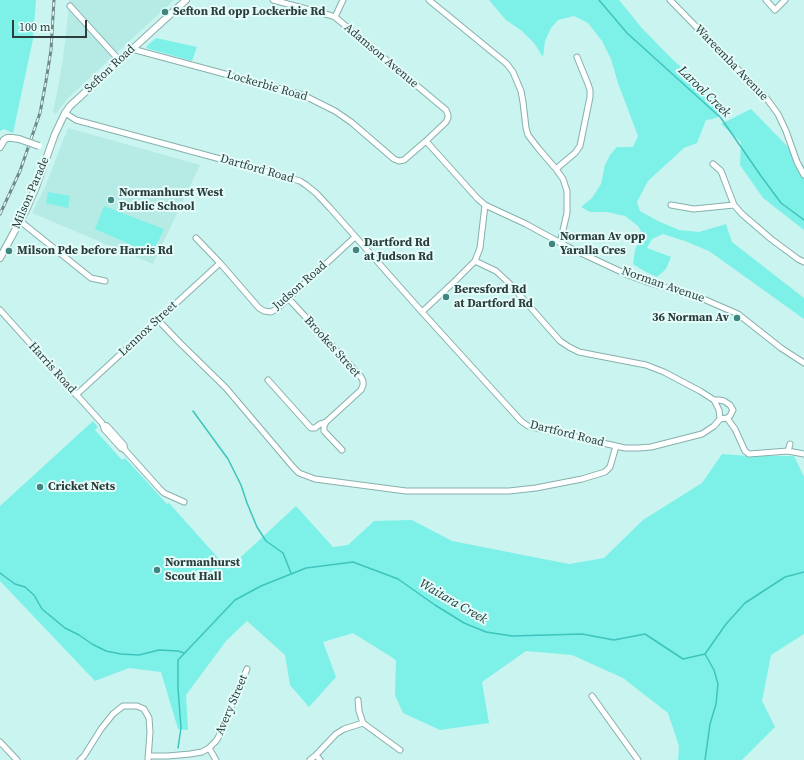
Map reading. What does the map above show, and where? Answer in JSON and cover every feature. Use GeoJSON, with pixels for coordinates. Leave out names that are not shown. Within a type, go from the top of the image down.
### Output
{"type":"FeatureCollection","features":[{"type":"Feature","properties":{"kind":"street","name":"Sefton Road"},"geometry":{"type":"LineString","coordinates":[[50,149],[58,126],[70,106],[186,0]]}},
{"type":"Feature","properties":{"kind":"street","name":"Adamson Avenue"},"geometry":{"type":"LineString","coordinates":[[274,0],[335,17],[446,110],[448,118],[446,122],[426,141]]}},
{"type":"Feature","properties":{"kind":"street"},"geometry":{"type":"LineString","coordinates":[[335,17],[343,0]]}},
{"type":"Feature","properties":{"kind":"street"},"geometry":{"type":"LineString","coordinates":[[429,0],[507,64],[513,72],[521,91],[528,136],[556,169],[563,179],[567,191],[567,213],[560,243]]}},
{"type":"Feature","properties":{"kind":"street","name":"Wareemba Avenue"},"geometry":{"type":"LineString","coordinates":[[670,0],[768,99],[778,114],[797,162],[804,175]]}},
{"type":"Feature","properties":{"kind":"street"},"geometry":{"type":"LineString","coordinates":[[766,0],[775,10],[785,0]]}},
{"type":"Feature","properties":{"kind":"street"},"geometry":{"type":"LineString","coordinates":[[70,6],[120,60]]}},
{"type":"Feature","properties":{"kind":"street","name":"Lockerbie Road"},"geometry":{"type":"LineString","coordinates":[[132,49],[303,95],[335,111],[352,122],[394,159],[399,161],[404,160],[426,141]]}},
{"type":"Feature","properties":{"kind":"street"},"geometry":{"type":"LineString","coordinates":[[556,169],[575,153],[580,146],[590,97],[588,84],[576,57]]}},
{"type":"Feature","properties":{"kind":"street","name":"Dartford Road"},"geometry":{"type":"LineString","coordinates":[[65,113],[76,120],[300,181],[316,193],[521,421],[528,426],[616,446],[610,467],[605,472],[582,479],[536,488],[509,491],[406,491],[315,479],[299,473],[293,467],[226,388],[158,320]]}},
{"type":"Feature","properties":{"kind":"street"},"geometry":{"type":"LineString","coordinates":[[0,147],[4,140],[7,138],[12,138],[50,149]]}},
{"type":"Feature","properties":{"kind":"street","name":"Norman Avenue"},"geometry":{"type":"LineString","coordinates":[[426,141],[477,198],[486,205],[526,224],[574,250],[650,283],[701,298],[738,314],[780,348],[804,363]]}},
{"type":"Feature","properties":{"kind":"street","name":"Milson Parade"},"geometry":{"type":"LineString","coordinates":[[0,258],[36,187],[50,149]]}},
{"type":"Feature","properties":{"kind":"street"},"geometry":{"type":"LineString","coordinates":[[713,164],[721,171],[734,205],[742,214],[770,239],[804,262]]}},
{"type":"Feature","properties":{"kind":"street"},"geometry":{"type":"LineString","coordinates":[[422,312],[475,261],[480,248],[486,205]]}},
{"type":"Feature","properties":{"kind":"street"},"geometry":{"type":"LineString","coordinates":[[671,205],[694,209],[734,205]]}},
{"type":"Feature","properties":{"kind":"street"},"geometry":{"type":"LineString","coordinates":[[20,221],[91,278],[105,281]]}},
{"type":"Feature","properties":{"kind":"street","name":"Judson Road"},"geometry":{"type":"LineString","coordinates":[[196,238],[259,308],[270,312],[278,308],[356,237]]}},
{"type":"Feature","properties":{"kind":"street"},"geometry":{"type":"LineString","coordinates":[[475,261],[496,271],[510,284],[560,340],[569,347],[579,352],[646,365],[664,372],[714,400],[719,410],[720,419]]}},
{"type":"Feature","properties":{"kind":"street","name":"Lennox Street"},"geometry":{"type":"LineString","coordinates":[[76,395],[220,263]]}},
{"type":"Feature","properties":{"kind":"street","name":"Brookes Street"},"geometry":{"type":"LineString","coordinates":[[288,298],[363,381],[361,390],[326,422]]}},
{"type":"Feature","properties":{"kind":"street","name":"Harris Road"},"geometry":{"type":"LineString","coordinates":[[0,310],[103,425],[107,426],[124,445],[125,450],[159,488],[164,493],[184,502]]}},
{"type":"Feature","properties":{"kind":"street"},"geometry":{"type":"LineString","coordinates":[[268,380],[311,428],[315,428],[326,422]]}},
{"type":"Feature","properties":{"kind":"street"},"geometry":{"type":"LineString","coordinates":[[616,446],[625,448],[651,447],[702,434],[714,426],[720,419],[730,416],[733,410],[730,405],[724,401],[714,400]]}},
{"type":"Feature","properties":{"kind":"street"},"geometry":{"type":"LineString","coordinates":[[727,418],[735,430],[745,451],[749,454],[788,451],[804,454]]}},
{"type":"Feature","properties":{"kind":"street"},"geometry":{"type":"LineString","coordinates":[[326,422],[324,431],[342,450]]}},
{"type":"Feature","properties":{"kind":"street"},"geometry":{"type":"LineString","coordinates":[[788,451],[790,444]]}},
{"type":"Feature","properties":{"kind":"street","name":"Avery Street"},"geometry":{"type":"LineString","coordinates":[[148,758],[190,754],[202,752],[209,748],[218,738],[247,669]]}},
{"type":"Feature","properties":{"kind":"street"},"geometry":{"type":"LineString","coordinates":[[592,696],[638,760]]}},
{"type":"Feature","properties":{"kind":"street"},"geometry":{"type":"LineString","coordinates":[[358,700],[359,711],[364,723],[400,750]]}},
{"type":"Feature","properties":{"kind":"street"},"geometry":{"type":"LineString","coordinates":[[80,760],[88,751],[101,729],[113,714],[123,706],[136,706],[144,709],[149,718],[150,732],[148,758]]}},
{"type":"Feature","properties":{"kind":"street"},"geometry":{"type":"LineString","coordinates":[[310,760],[336,734],[344,729],[364,723]]}},
{"type":"Feature","properties":{"kind":"street"},"geometry":{"type":"LineString","coordinates":[[0,742],[17,760]]}},
{"type":"Feature","properties":{"kind":"street"},"geometry":{"type":"LineString","coordinates":[[209,748],[216,760]]}},
{"type":"Feature","properties":{"kind":"street"},"geometry":{"type":"LineString","coordinates":[[316,755],[320,760]]}},
{"type":"Feature","properties":{"kind":"shaded area"},"geometry":{"type":"Polygon","coordinates":[[[0,0],[36,0],[33,39],[13,133],[4,129],[0,131],[0,0]]]}},
{"type":"Feature","properties":{"kind":"shaded area"},"geometry":{"type":"Polygon","coordinates":[[[69,0],[174,0],[68,98],[56,114],[53,111],[63,58],[69,0]]]}},
{"type":"Feature","properties":{"kind":"shaded area"},"geometry":{"type":"Polygon","coordinates":[[[489,0],[619,0],[641,27],[668,55],[713,97],[727,113],[713,119],[706,120],[697,143],[684,148],[648,181],[637,202],[640,211],[679,230],[699,232],[726,224],[732,242],[804,298],[804,319],[709,251],[685,241],[663,234],[652,239],[647,248],[671,257],[666,269],[657,277],[633,264],[635,250],[642,233],[638,226],[625,216],[607,212],[590,212],[581,207],[592,198],[601,184],[605,165],[610,155],[617,147],[633,147],[638,136],[618,83],[611,59],[602,41],[588,23],[574,16],[558,20],[551,28],[545,41],[543,57],[534,43],[522,31],[506,20],[489,0]]]}},
{"type":"Feature","properties":{"kind":"shaded area"},"geometry":{"type":"Polygon","coordinates":[[[156,38],[197,47],[192,61],[146,48],[156,38]]]}},
{"type":"Feature","properties":{"kind":"shaded area"},"geometry":{"type":"Polygon","coordinates":[[[751,109],[794,153],[804,166],[804,230],[763,198],[740,165],[741,142],[721,124],[751,109]]]}},
{"type":"Feature","properties":{"kind":"shaded area","name":"Normanhurst West Public School"},"geometry":{"type":"Polygon","coordinates":[[[68,128],[200,165],[153,264],[32,213],[45,187],[68,128]]]}},
{"type":"Feature","properties":{"kind":"shaded area"},"geometry":{"type":"Polygon","coordinates":[[[48,192],[70,196],[68,208],[46,203],[48,192]]]}},
{"type":"Feature","properties":{"kind":"shaded area"},"geometry":{"type":"Polygon","coordinates":[[[104,206],[164,229],[152,254],[95,229],[104,206]]]}},
{"type":"Feature","properties":{"kind":"shaded area"},"geometry":{"type":"Polygon","coordinates":[[[93,421],[98,427],[95,430],[122,460],[125,458],[167,504],[169,503],[228,569],[296,506],[333,547],[348,545],[374,521],[412,520],[452,541],[569,564],[604,558],[643,520],[702,483],[722,454],[747,456],[794,456],[804,477],[804,634],[771,655],[762,701],[775,727],[742,760],[678,760],[679,746],[668,713],[623,678],[572,655],[526,651],[482,682],[489,723],[440,730],[403,713],[395,695],[396,660],[353,633],[323,642],[336,677],[309,707],[290,685],[285,655],[247,621],[226,641],[186,695],[188,730],[178,729],[161,672],[129,668],[95,681],[0,581],[0,506],[93,421]]]}},
{"type":"Feature","properties":{"kind":"waterway","name":"Larool Creek"},"geometry":{"type":"LineString","coordinates":[[599,0],[627,33],[721,118],[781,203],[804,220]]}},
{"type":"Feature","properties":{"kind":"waterway"},"geometry":{"type":"LineString","coordinates":[[193,411],[228,459],[241,485],[257,527],[266,541],[283,553],[291,573]]}},
{"type":"Feature","properties":{"kind":"waterway","name":"Waitara Creek"},"geometry":{"type":"LineString","coordinates":[[178,748],[181,728],[178,688],[178,660],[235,600],[261,586],[306,568],[353,562],[398,579],[464,623],[486,632],[512,636],[582,634],[614,640],[645,634],[683,659],[705,654],[726,624],[745,603],[785,577],[804,572]]}},
{"type":"Feature","properties":{"kind":"waterway"},"geometry":{"type":"LineString","coordinates":[[0,573],[15,584],[25,587],[34,595],[42,609],[65,628],[106,651],[139,655],[159,650],[178,651],[184,653]]}},
{"type":"Feature","properties":{"kind":"waterway"},"geometry":{"type":"LineString","coordinates":[[705,654],[714,670],[718,684],[716,704],[710,724],[705,760]]}},
{"type":"Feature","properties":{"kind":"railway"},"geometry":{"type":"LineString","coordinates":[[0,214],[20,171],[40,113],[51,50],[54,0]]}},
{"type":"Feature","properties":{"kind":"place","name":"Sefton Rd opp Lockerbie Rd"},"geometry":{"type":"Point","coordinates":[165,12]}},
{"type":"Feature","properties":{"kind":"place","name":"Normanhurst West Public School"},"geometry":{"type":"Point","coordinates":[111,200]}},
{"type":"Feature","properties":{"kind":"place","name":"Norman Av opp Yaralla Cres"},"geometry":{"type":"Point","coordinates":[552,244]}},
{"type":"Feature","properties":{"kind":"place","name":"Dartford Rd at Judson Rd"},"geometry":{"type":"Point","coordinates":[356,250]}},
{"type":"Feature","properties":{"kind":"place","name":"Milson Pde before Harris Rd"},"geometry":{"type":"Point","coordinates":[9,251]}},
{"type":"Feature","properties":{"kind":"place","name":"Beresford Rd at Dartford Rd"},"geometry":{"type":"Point","coordinates":[446,297]}},
{"type":"Feature","properties":{"kind":"place","name":"36 Norman Av"},"geometry":{"type":"Point","coordinates":[737,318]}},
{"type":"Feature","properties":{"kind":"place","name":"Cricket Nets"},"geometry":{"type":"Point","coordinates":[40,487]}},
{"type":"Feature","properties":{"kind":"place","name":"Normanhurst Scout Hall"},"geometry":{"type":"Point","coordinates":[157,570]}}]}
